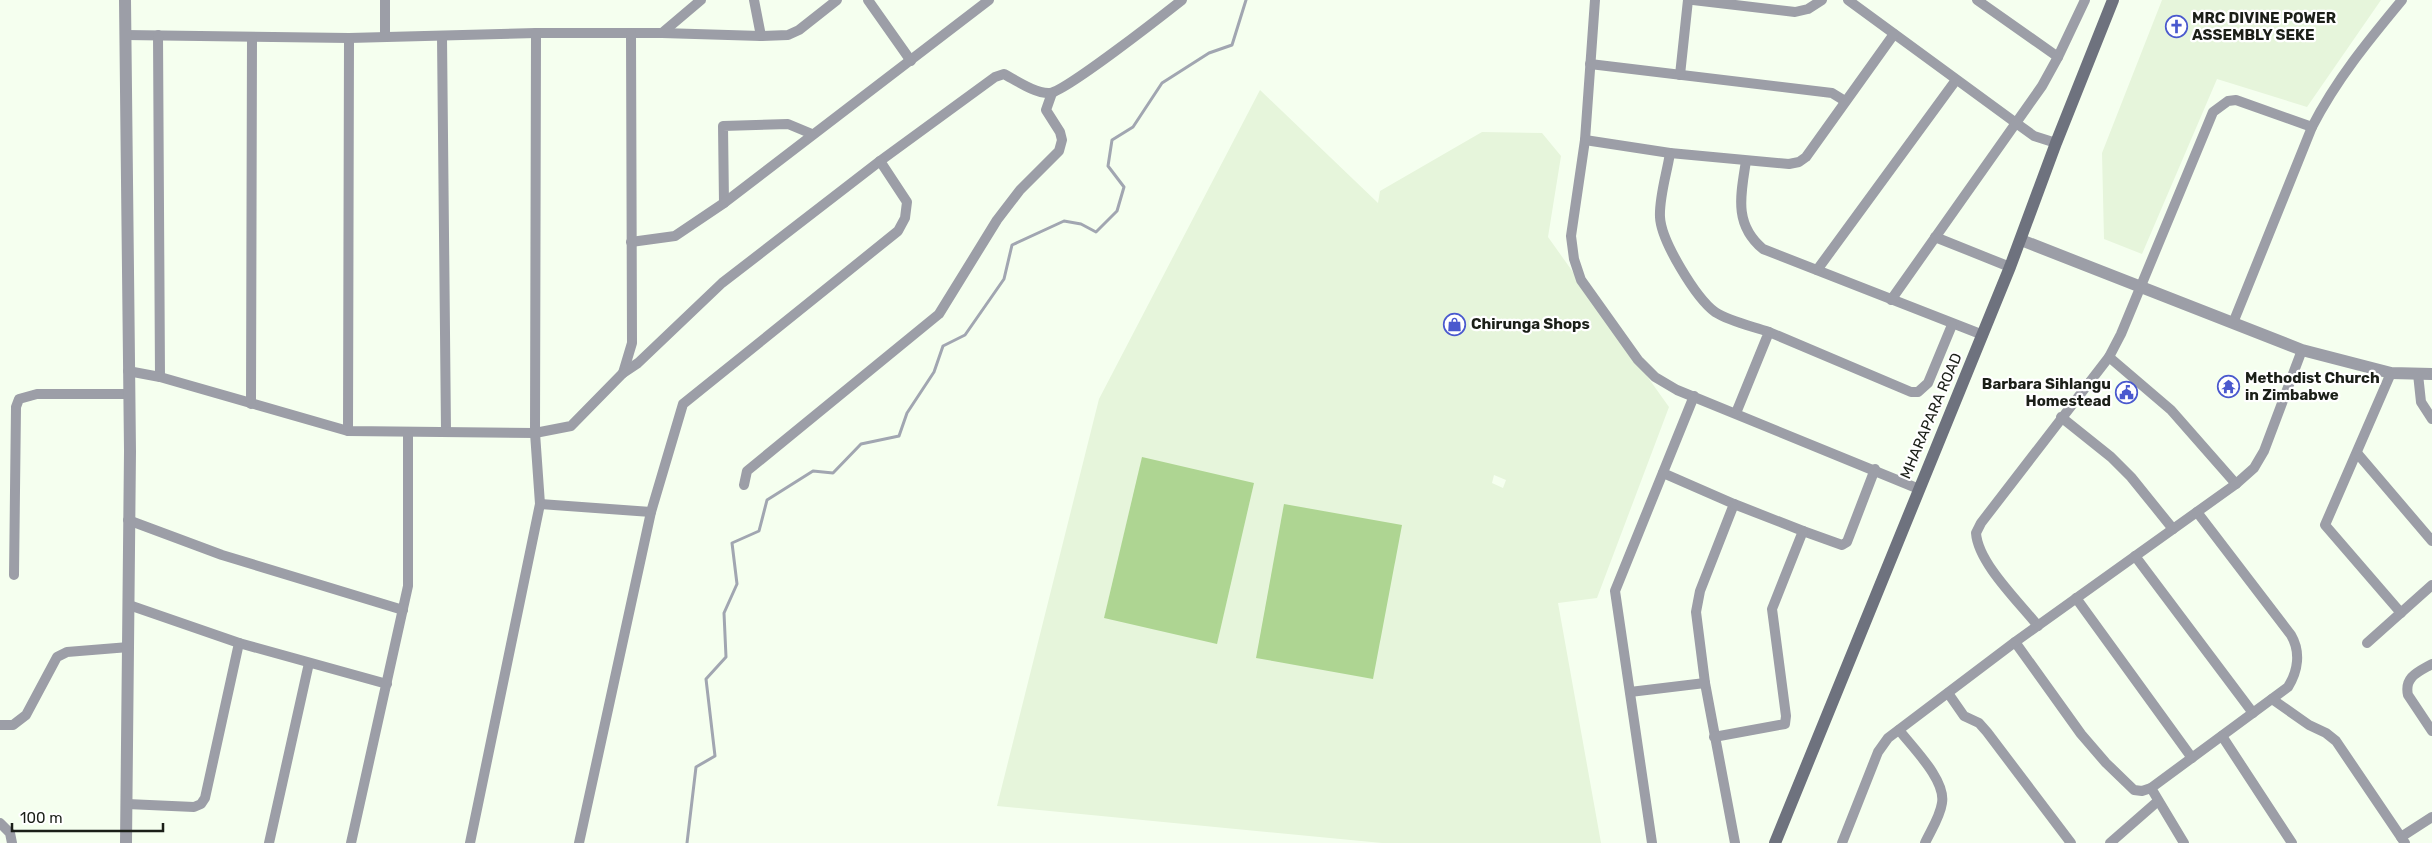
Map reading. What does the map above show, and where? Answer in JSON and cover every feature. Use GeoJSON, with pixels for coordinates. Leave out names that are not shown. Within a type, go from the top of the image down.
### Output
{"type":"FeatureCollection","features":[{"type":"Feature","properties":{"kind":"main road","name":"MHARAPARA ROAD"},"geometry":{"type":"LineString","coordinates":[[1775,843],[1983,335],[2113,0]]}},
{"type":"Feature","properties":{"kind":"street"},"geometry":{"type":"LineString","coordinates":[[125,0],[130,451],[126,843]]}},
{"type":"Feature","properties":{"kind":"street"},"geometry":{"type":"LineString","coordinates":[[385,0],[385,37]]}},
{"type":"Feature","properties":{"kind":"street"},"geometry":{"type":"LineString","coordinates":[[662,33],[701,0]]}},
{"type":"Feature","properties":{"kind":"street"},"geometry":{"type":"LineString","coordinates":[[754,0],[761,36]]}},
{"type":"Feature","properties":{"kind":"street"},"geometry":{"type":"LineString","coordinates":[[125,35],[252,38],[442,37],[536,33],[788,35],[799,30],[837,0]]}},
{"type":"Feature","properties":{"kind":"street"},"geometry":{"type":"LineString","coordinates":[[868,0],[911,61]]}},
{"type":"Feature","properties":{"kind":"street"},"geometry":{"type":"LineString","coordinates":[[631,242],[675,236],[724,202],[989,0]]}},
{"type":"Feature","properties":{"kind":"street"},"geometry":{"type":"LineString","coordinates":[[128,371],[160,377],[348,431],[535,433],[571,426],[623,373],[638,363],[722,283],[880,161],[996,77],[1004,74],[1042,92],[1052,93],[1084,73],[1182,0]]}},
{"type":"Feature","properties":{"kind":"street"},"geometry":{"type":"LineString","coordinates":[[1596,0],[1585,140],[1571,236],[1574,260],[1581,280],[1638,360],[1654,377],[1694,396],[1876,469],[1919,489]]}},
{"type":"Feature","properties":{"kind":"street"},"geometry":{"type":"LineString","coordinates":[[1680,75],[1688,0]]}},
{"type":"Feature","properties":{"kind":"street"},"geometry":{"type":"LineString","coordinates":[[1693,0],[1762,4],[1795,12],[1808,8],[1822,0]]}},
{"type":"Feature","properties":{"kind":"street"},"geometry":{"type":"LineString","coordinates":[[1848,0],[2034,136],[2056,143]]}},
{"type":"Feature","properties":{"kind":"street"},"geometry":{"type":"LineString","coordinates":[[1977,0],[2058,57]]}},
{"type":"Feature","properties":{"kind":"street"},"geometry":{"type":"LineString","coordinates":[[1890,300],[2042,86],[2085,0]]}},
{"type":"Feature","properties":{"kind":"street"},"geometry":{"type":"LineString","coordinates":[[2234,323],[2312,127],[2326,100],[2356,55],[2402,0]]}},
{"type":"Feature","properties":{"kind":"street"},"geometry":{"type":"LineString","coordinates":[[470,843],[540,504],[535,433],[536,33]]}},
{"type":"Feature","properties":{"kind":"street"},"geometry":{"type":"LineString","coordinates":[[623,373],[632,343],[631,33]]}},
{"type":"Feature","properties":{"kind":"street"},"geometry":{"type":"LineString","coordinates":[[1585,140],[1670,153],[1746,161],[1789,164],[1799,162],[1806,157],[1894,34]]}},
{"type":"Feature","properties":{"kind":"street"},"geometry":{"type":"LineString","coordinates":[[158,35],[160,377]]}},
{"type":"Feature","properties":{"kind":"street"},"geometry":{"type":"LineString","coordinates":[[442,37],[446,431]]}},
{"type":"Feature","properties":{"kind":"street"},"geometry":{"type":"LineString","coordinates":[[251,404],[252,38]]}},
{"type":"Feature","properties":{"kind":"street"},"geometry":{"type":"LineString","coordinates":[[348,431],[349,38]]}},
{"type":"Feature","properties":{"kind":"street"},"geometry":{"type":"LineString","coordinates":[[1590,64],[1832,93],[1845,101]]}},
{"type":"Feature","properties":{"kind":"street"},"geometry":{"type":"LineString","coordinates":[[1818,270],[1956,80]]}},
{"type":"Feature","properties":{"kind":"street"},"geometry":{"type":"LineString","coordinates":[[744,485],[747,472],[939,314],[997,220],[1020,190],[1059,151],[1062,140],[1060,132],[1046,110],[1052,93]]}},
{"type":"Feature","properties":{"kind":"street"},"geometry":{"type":"LineString","coordinates":[[2038,626],[1989,565],[1976,541],[1976,533],[2060,417],[2109,356],[2121,334],[2213,112],[2220,105],[2236,100],[2312,127]]}},
{"type":"Feature","properties":{"kind":"street"},"geometry":{"type":"LineString","coordinates":[[724,202],[723,126],[788,124],[812,134]]}},
{"type":"Feature","properties":{"kind":"street"},"geometry":{"type":"LineString","coordinates":[[1670,153],[1660,216],[1666,241],[1703,302],[1716,312],[1730,320],[1769,332],[1912,392],[1918,392],[1928,384],[1952,325]]}},
{"type":"Feature","properties":{"kind":"street"},"geometry":{"type":"LineString","coordinates":[[579,843],[651,512],[683,404],[898,231],[905,218],[907,202],[880,161]]}},
{"type":"Feature","properties":{"kind":"street"},"geometry":{"type":"LineString","coordinates":[[1746,161],[1740,206],[1741,216],[1750,235],[1763,249],[1952,325],[1983,335]]}},
{"type":"Feature","properties":{"kind":"street"},"geometry":{"type":"LineString","coordinates":[[1935,238],[2010,267]]}},
{"type":"Feature","properties":{"kind":"street"},"geometry":{"type":"LineString","coordinates":[[2021,240],[2302,350],[2391,373],[2432,374]]}},
{"type":"Feature","properties":{"kind":"street"},"geometry":{"type":"LineString","coordinates":[[1736,413],[1769,332]]}},
{"type":"Feature","properties":{"kind":"street"},"geometry":{"type":"LineString","coordinates":[[1842,843],[1882,744],[2015,642],[2236,484],[2254,468],[2264,451],[2302,350]]}},
{"type":"Feature","properties":{"kind":"street"},"geometry":{"type":"LineString","coordinates":[[2109,356],[2171,410],[2236,484]]}},
{"type":"Feature","properties":{"kind":"street"},"geometry":{"type":"LineString","coordinates":[[2391,373],[2325,525],[2401,613]]}},
{"type":"Feature","properties":{"kind":"street"},"geometry":{"type":"LineString","coordinates":[[2418,374],[2421,402],[2432,419]]}},
{"type":"Feature","properties":{"kind":"street"},"geometry":{"type":"LineString","coordinates":[[14,575],[16,407],[19,399],[37,394],[128,394]]}},
{"type":"Feature","properties":{"kind":"street"},"geometry":{"type":"LineString","coordinates":[[1652,843],[1615,591],[1694,396]]}},
{"type":"Feature","properties":{"kind":"street"},"geometry":{"type":"LineString","coordinates":[[2060,417],[2111,457],[2131,477],[2173,529]]}},
{"type":"Feature","properties":{"kind":"street"},"geometry":{"type":"LineString","coordinates":[[351,843],[408,586],[408,432]]}},
{"type":"Feature","properties":{"kind":"street"},"geometry":{"type":"LineString","coordinates":[[2357,453],[2432,541]]}},
{"type":"Feature","properties":{"kind":"street"},"geometry":{"type":"LineString","coordinates":[[1663,473],[1734,504],[1842,545],[1847,542],[1876,469]]}},
{"type":"Feature","properties":{"kind":"street"},"geometry":{"type":"LineString","coordinates":[[540,504],[651,512]]}},
{"type":"Feature","properties":{"kind":"street"},"geometry":{"type":"LineString","coordinates":[[1734,504],[1697,600],[1696,612],[1714,737],[1735,843]]}},
{"type":"Feature","properties":{"kind":"street"},"geometry":{"type":"LineString","coordinates":[[2015,642],[2081,734],[2106,763],[2134,790],[2142,791],[2151,788],[2288,687],[2294,679],[2298,656],[2296,642],[2197,512]]}},
{"type":"Feature","properties":{"kind":"street"},"geometry":{"type":"LineString","coordinates":[[128,520],[222,555],[403,610]]}},
{"type":"Feature","properties":{"kind":"street"},"geometry":{"type":"LineString","coordinates":[[1714,737],[1785,724],[1786,716],[1772,609],[1803,530]]}},
{"type":"Feature","properties":{"kind":"street"},"geometry":{"type":"LineString","coordinates":[[2135,556],[2253,713]]}},
{"type":"Feature","properties":{"kind":"street"},"geometry":{"type":"LineString","coordinates":[[2367,643],[2432,585]]}},
{"type":"Feature","properties":{"kind":"street"},"geometry":{"type":"LineString","coordinates":[[2076,598],[2192,758]]}},
{"type":"Feature","properties":{"kind":"street"},"geometry":{"type":"LineString","coordinates":[[129,605],[239,643],[387,684]]}},
{"type":"Feature","properties":{"kind":"street"},"geometry":{"type":"LineString","coordinates":[[127,804],[194,807],[201,804],[205,798],[239,643]]}},
{"type":"Feature","properties":{"kind":"street"},"geometry":{"type":"LineString","coordinates":[[0,725],[13,725],[26,715],[58,657],[62,654],[129,647]]}},
{"type":"Feature","properties":{"kind":"street"},"geometry":{"type":"LineString","coordinates":[[269,843],[309,663]]}},
{"type":"Feature","properties":{"kind":"street"},"geometry":{"type":"LineString","coordinates":[[2432,664],[2413,675],[2407,682],[2406,689],[2432,731]]}},
{"type":"Feature","properties":{"kind":"street"},"geometry":{"type":"LineString","coordinates":[[1630,692],[1705,683]]}},
{"type":"Feature","properties":{"kind":"street"},"geometry":{"type":"LineString","coordinates":[[1948,693],[1964,716],[1979,724],[1987,732],[2071,843]]}},
{"type":"Feature","properties":{"kind":"street"},"geometry":{"type":"LineString","coordinates":[[2272,699],[2336,741],[2403,840],[2432,817]]}},
{"type":"Feature","properties":{"kind":"street"},"geometry":{"type":"LineString","coordinates":[[1899,730],[1931,770],[1942,790],[1939,812],[1925,843]]}},
{"type":"Feature","properties":{"kind":"street"},"geometry":{"type":"LineString","coordinates":[[2222,736],[2292,843]]}},
{"type":"Feature","properties":{"kind":"street"},"geometry":{"type":"LineString","coordinates":[[2151,788],[2184,843]]}},
{"type":"Feature","properties":{"kind":"street"},"geometry":{"type":"LineString","coordinates":[[2110,843],[2158,801]]}},
{"type":"Feature","properties":{"kind":"street"},"geometry":{"type":"LineString","coordinates":[[0,823],[8,829],[12,843]]}},
{"type":"Feature","properties":{"kind":"shaded area"},"geometry":{"type":"Polygon","coordinates":[[[2162,0],[2381,0],[2307,107],[2217,79],[2142,254],[2104,239],[2102,153],[2162,0]]]}},
{"type":"Feature","properties":{"kind":"shaded area"},"geometry":{"type":"Polygon","coordinates":[[[1260,90],[1378,203],[1380,191],[1482,132],[1542,133],[1561,156],[1548,237],[1669,407],[1597,598],[1558,603],[1601,843],[1382,843],[997,806],[1099,399],[1260,90]],[[1494,475],[1492,483],[1503,488],[1506,480],[1494,475]]]}},
{"type":"Feature","properties":{"kind":"green space"},"geometry":{"type":"Polygon","coordinates":[[[1142,457],[1254,483],[1217,644],[1104,618],[1142,457]]]}},
{"type":"Feature","properties":{"kind":"green space"},"geometry":{"type":"Polygon","coordinates":[[[1284,504],[1402,525],[1373,679],[1256,658],[1284,504]]]}},
{"type":"Feature","properties":{"kind":"waterway"},"geometry":{"type":"LineString","coordinates":[[687,843],[696,767],[715,756],[706,679],[726,657],[724,613],[737,584],[732,543],[759,531],[767,500],[813,471],[833,473],[861,444],[899,436],[907,413],[934,372],[943,346],[965,335],[1004,279],[1012,245],[1064,221],[1081,224],[1096,232],[1117,211],[1124,187],[1108,166],[1112,140],[1133,127],[1162,83],[1209,53],[1232,45],[1246,0]]}},
{"type":"Feature","properties":{"kind":"place","name":"MRC DIVINE POWER ASSEMBLY SEKE"},"geometry":{"type":"Point","coordinates":[2176,27]}},
{"type":"Feature","properties":{"kind":"place","name":"Chirunga Shops"},"geometry":{"type":"Point","coordinates":[1455,324]}},
{"type":"Feature","properties":{"kind":"place","name":"Methodist Church in Zimbabwe"},"geometry":{"type":"Point","coordinates":[2229,387]}},
{"type":"Feature","properties":{"kind":"place","name":"Barbara Sihlangu Homestead"},"geometry":{"type":"Point","coordinates":[2127,393]}}]}
